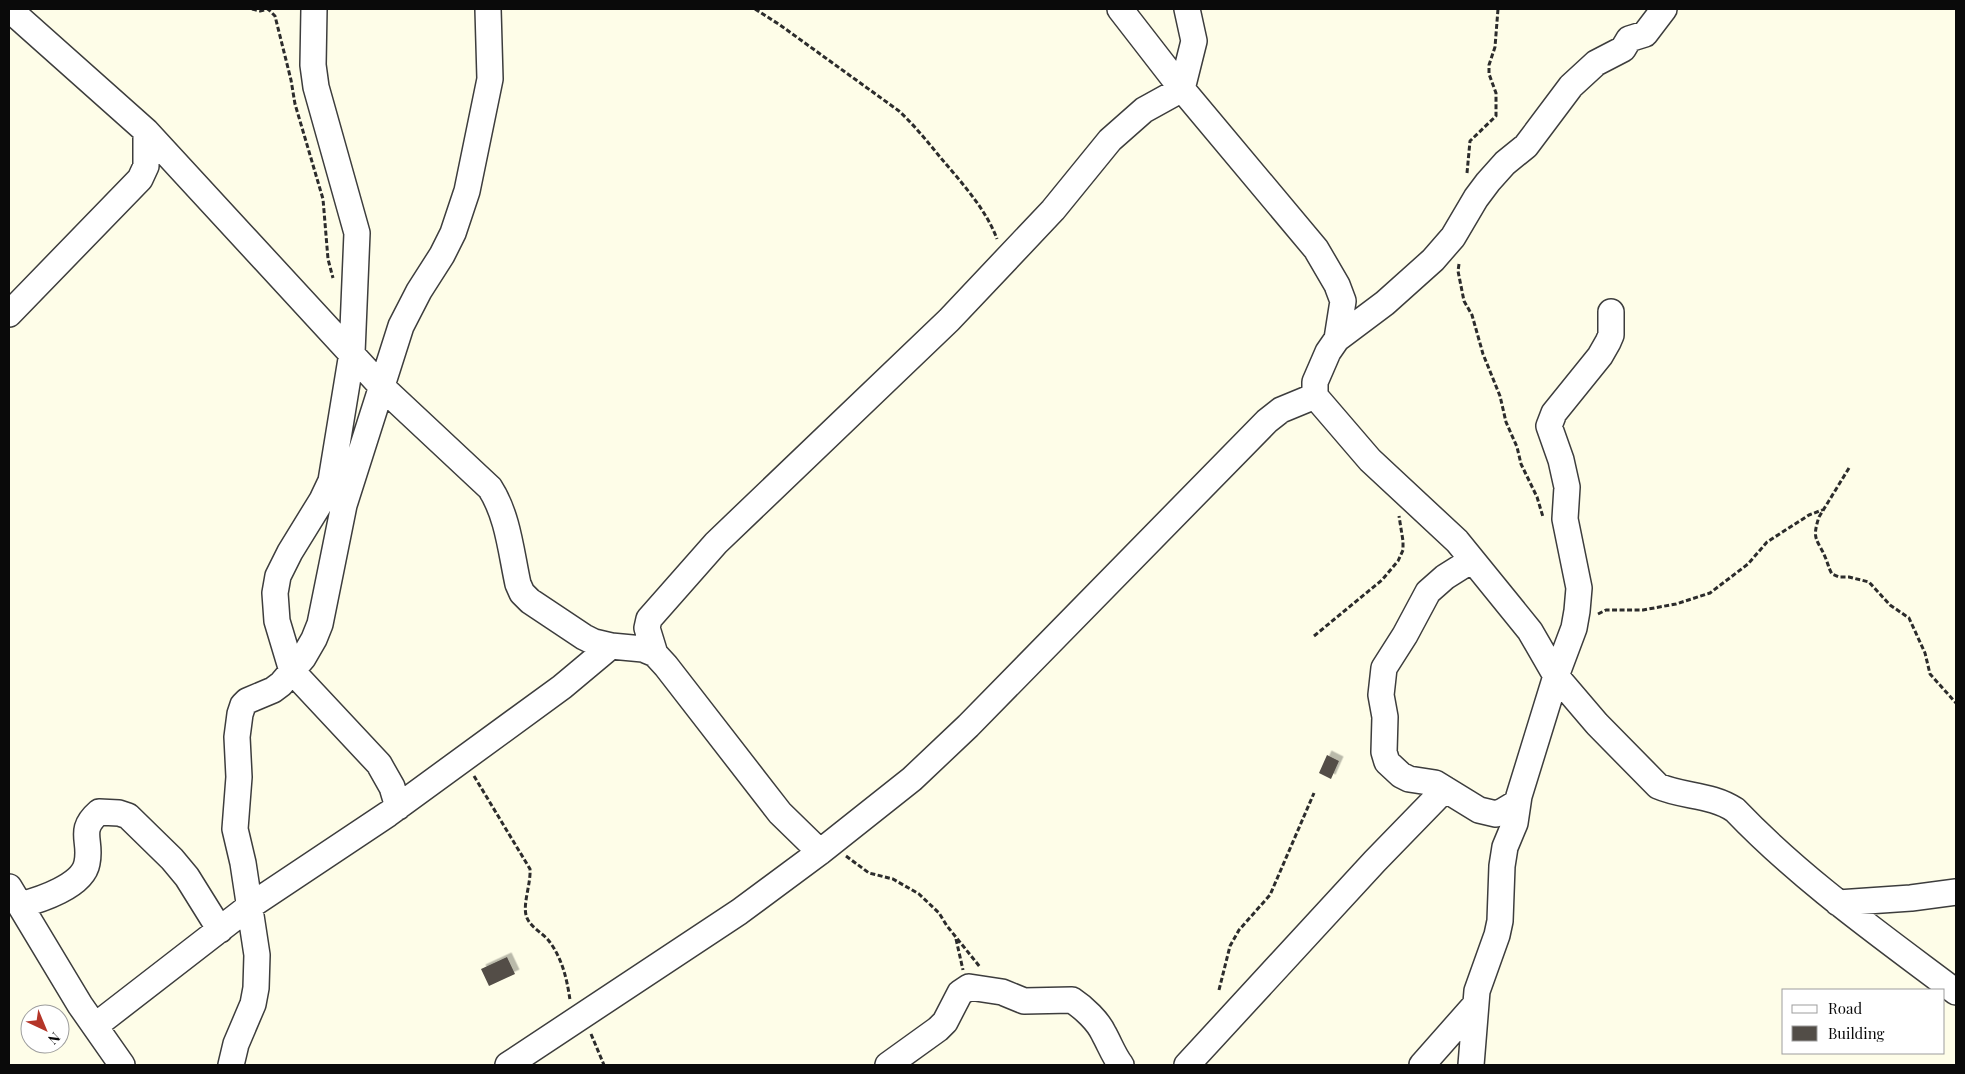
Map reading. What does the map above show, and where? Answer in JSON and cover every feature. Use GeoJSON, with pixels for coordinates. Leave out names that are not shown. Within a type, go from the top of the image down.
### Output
{"type":"FeatureCollection","features":[{"type":"Feature","properties":{"kind":"street"},"geometry":{"type":"LineString","coordinates":[[9,9],[146,132],[382,387],[490,488],[499,502],[503,514],[518,584],[522,593],[552,617],[594,642],[611,646],[643,649],[655,654],[780,813],[825,848]]}},
{"type":"Feature","properties":{"kind":"street"},"geometry":{"type":"LineString","coordinates":[[314,9],[313,65],[316,87],[357,233],[352,353],[331,481],[278,576],[276,585],[278,621],[292,671],[379,764],[392,787],[398,807]]}},
{"type":"Feature","properties":{"kind":"street"},"geometry":{"type":"LineString","coordinates":[[231,1065],[236,1044],[253,1004],[256,988],[257,954],[243,863],[235,829],[239,778],[237,737],[240,714],[245,703],[273,690],[281,684],[303,658],[320,624],[344,505],[401,326],[453,233],[467,191],[490,78],[488,9]]}},
{"type":"Feature","properties":{"kind":"street"},"geometry":{"type":"LineString","coordinates":[[1120,9],[1182,89],[1316,249],[1337,285],[1343,301],[1337,338]]}},
{"type":"Feature","properties":{"kind":"street"},"geometry":{"type":"LineString","coordinates":[[655,654],[647,623],[657,607],[716,543],[949,320],[1053,210],[1110,140],[1144,110],[1182,89],[1194,41],[1187,9]]}},
{"type":"Feature","properties":{"kind":"street"},"geometry":{"type":"LineString","coordinates":[[1664,9],[1645,34],[1629,39],[1623,48],[1596,63],[1571,86],[1526,146],[1505,163],[1488,182],[1476,198],[1453,238],[1434,260],[1385,303],[1337,338],[1328,352],[1315,382],[1315,396],[1370,460],[1457,541],[1530,631],[1556,676],[1597,724],[1658,786],[1667,790],[1724,803],[1734,810],[1788,862],[1838,903],[1956,992]]}},
{"type":"Feature","properties":{"kind":"street"},"geometry":{"type":"LineString","coordinates":[[9,314],[140,179],[146,166],[146,132]]}},
{"type":"Feature","properties":{"kind":"street"},"geometry":{"type":"LineString","coordinates":[[1471,1065],[1475,1005],[1479,980],[1497,935],[1500,921],[1505,847],[1515,823],[1518,802],[1556,676],[1574,628],[1578,588],[1565,518],[1567,487],[1561,460],[1549,426],[1554,413],[1600,356],[1608,342],[1611,335],[1611,312]]}},
{"type":"Feature","properties":{"kind":"street"},"geometry":{"type":"LineString","coordinates":[[508,1065],[739,912],[912,780],[968,726],[1267,421],[1281,410],[1315,396]]}},
{"type":"Feature","properties":{"kind":"street"},"geometry":{"type":"LineString","coordinates":[[1472,560],[1445,576],[1428,592],[1405,635],[1384,668],[1381,679],[1381,696],[1385,716],[1384,752],[1387,762],[1394,770],[1409,779],[1434,783],[1479,810],[1496,814],[1503,812],[1518,802]]}},
{"type":"Feature","properties":{"kind":"street"},"geometry":{"type":"LineString","coordinates":[[95,1026],[250,906],[398,807],[562,686],[611,646]]}},
{"type":"Feature","properties":{"kind":"street"},"geometry":{"type":"LineString","coordinates":[[1456,795],[1486,823],[1503,858]]}},
{"type":"Feature","properties":{"kind":"street"},"geometry":{"type":"LineString","coordinates":[[1186,1065],[1375,861],[1456,795]]}},
{"type":"Feature","properties":{"kind":"street"},"geometry":{"type":"LineString","coordinates":[[14,896],[46,897],[75,881],[82,874],[87,863],[86,833],[89,822],[99,812],[119,813],[128,816],[172,859],[187,877],[220,930]]}},
{"type":"Feature","properties":{"kind":"street"},"geometry":{"type":"LineString","coordinates":[[1838,903],[1912,898],[1956,892]]}},
{"type":"Feature","properties":{"kind":"street"},"geometry":{"type":"LineString","coordinates":[[14,896],[80,1005],[122,1065]]}},
{"type":"Feature","properties":{"kind":"street"},"geometry":{"type":"LineString","coordinates":[[888,1065],[945,1022],[963,990],[969,987],[980,987],[1002,992],[1024,1001],[1069,1000],[1075,1002],[1099,1026],[1121,1065]]}},
{"type":"Feature","properties":{"kind":"street"},"geometry":{"type":"LineString","coordinates":[[1422,1065],[1475,1005]]}},
{"type":"Feature","properties":{"kind":"path"},"geometry":{"type":"LineString","coordinates":[[252,9],[260,11],[268,9],[275,16],[295,104],[323,198],[328,259],[334,285]]}},
{"type":"Feature","properties":{"kind":"path"},"geometry":{"type":"LineString","coordinates":[[755,9],[875,94],[911,122],[963,184],[996,235],[1006,261]]}},
{"type":"Feature","properties":{"kind":"path"},"geometry":{"type":"LineString","coordinates":[[1467,175],[1470,140],[1496,116],[1496,92],[1489,74],[1489,65],[1495,47],[1498,9]]}},
{"type":"Feature","properties":{"kind":"path"},"geometry":{"type":"LineString","coordinates":[[1459,257],[1458,272],[1464,301],[1472,315],[1483,354],[1500,396],[1506,422],[1517,447],[1521,464],[1537,497],[1544,521]]}},
{"type":"Feature","properties":{"kind":"path"},"geometry":{"type":"LineString","coordinates":[[1849,468],[1822,510],[1816,526],[1815,537],[1832,574],[1869,582],[1890,605],[1906,614],[1924,653],[1930,674],[1956,703]]}},
{"type":"Feature","properties":{"kind":"path"},"geometry":{"type":"LineString","coordinates":[[1314,636],[1382,580],[1398,561],[1403,540],[1398,513],[1400,488]]}},
{"type":"Feature","properties":{"kind":"path"},"geometry":{"type":"LineString","coordinates":[[1574,628],[1606,610],[1643,610],[1676,604],[1710,593],[1743,568],[1767,542],[1809,515],[1822,510]]}},
{"type":"Feature","properties":{"kind":"path"},"geometry":{"type":"LineString","coordinates":[[464,759],[530,869],[531,878],[526,915],[530,923],[548,941],[563,968],[568,983],[575,1021],[593,1037],[604,1065]]}},
{"type":"Feature","properties":{"kind":"path"},"geometry":{"type":"LineString","coordinates":[[1219,990],[1230,946],[1239,930],[1274,889],[1279,872],[1314,793]]}},
{"type":"Feature","properties":{"kind":"path"},"geometry":{"type":"LineString","coordinates":[[825,848],[869,873],[893,879],[919,894],[940,913],[955,937],[1002,992]]}},
{"type":"Feature","properties":{"kind":"path"},"geometry":{"type":"LineString","coordinates":[[955,937],[964,972],[963,990]]}},
{"type":"Feature","properties":{"kind":"building"},"geometry":{"type":"Polygon","coordinates":[[[1327,755],[1339,761],[1331,779],[1319,773],[1327,755]]]}},
{"type":"Feature","properties":{"kind":"building"},"geometry":{"type":"Polygon","coordinates":[[[507,957],[515,974],[489,986],[481,969],[507,957]]]}}]}
